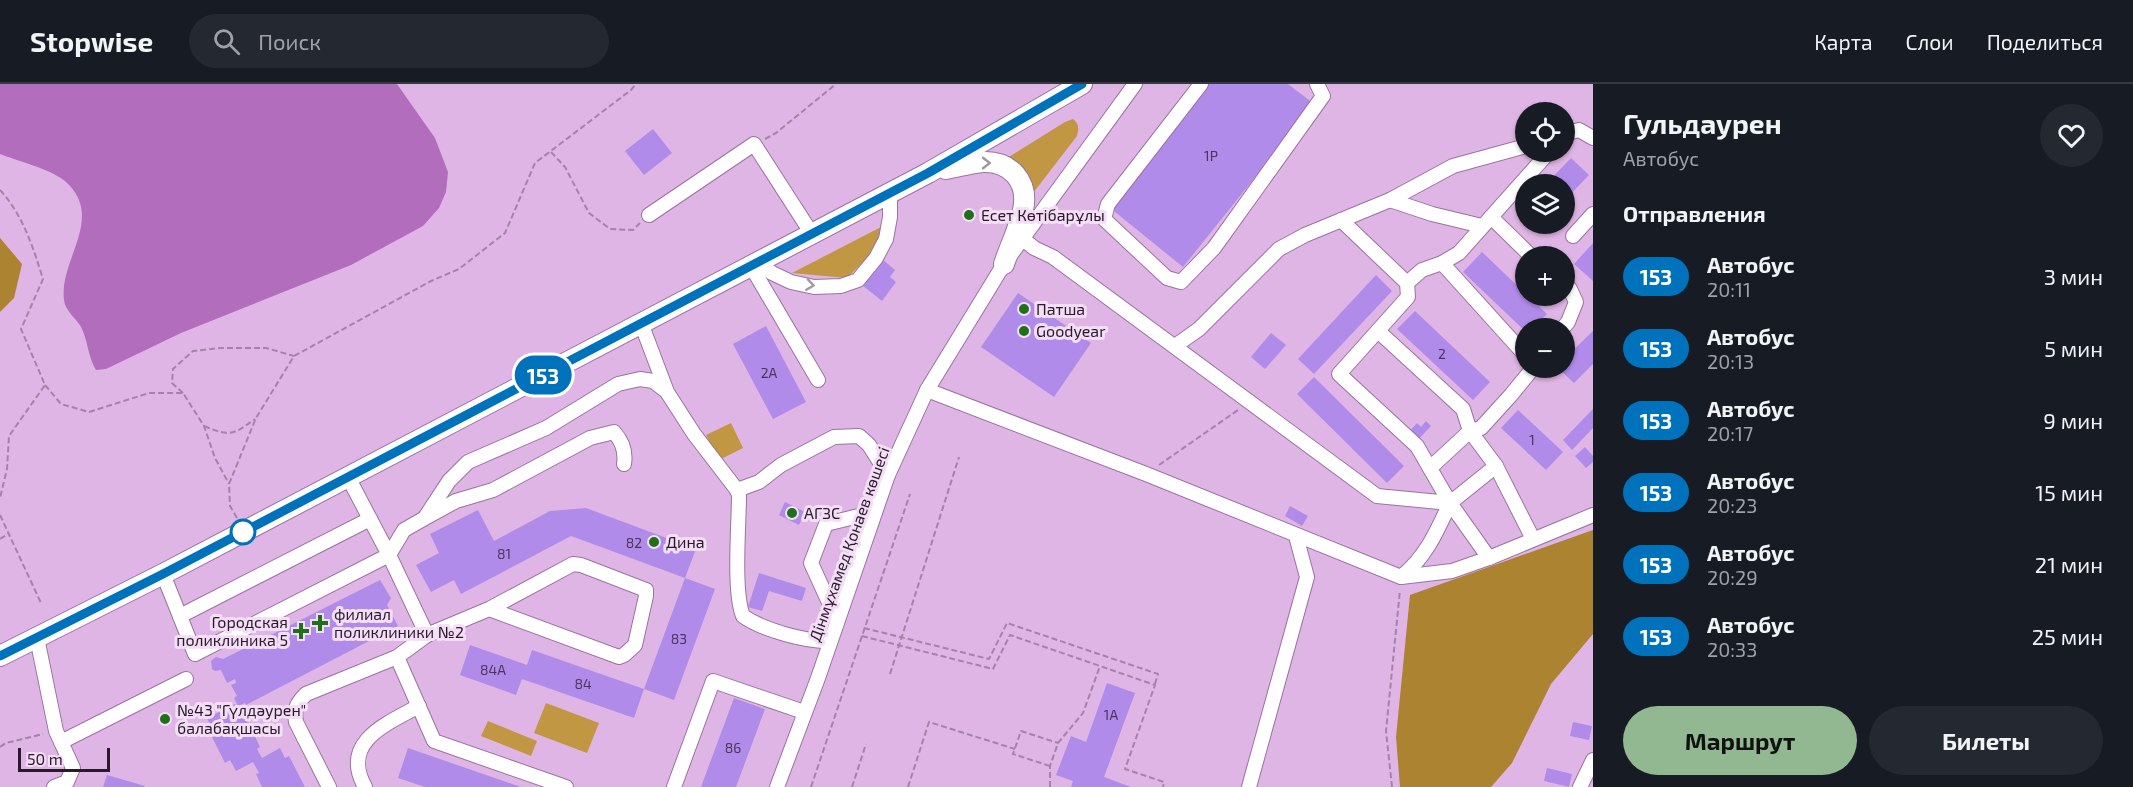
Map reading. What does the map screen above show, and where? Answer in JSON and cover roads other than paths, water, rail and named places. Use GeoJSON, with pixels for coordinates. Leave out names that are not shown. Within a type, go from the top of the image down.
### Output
{"type":"FeatureCollection","features":[{"type":"Feature","properties":{"kind":"highway"},"geometry":{"type":"LineString","coordinates":[[0,656],[163,574],[928,173],[1082,84]]}},
{"type":"Feature","properties":{"kind":"highway"},"geometry":{"type":"LineString","coordinates":[[928,173],[988,162],[1004,165],[1019,178],[1023,191],[1023,210],[1004,264]]}},
{"type":"Feature","properties":{"kind":"street","name":"Дінмұхамед Қонаев көшесі"},"geometry":{"type":"LineString","coordinates":[[777,787],[888,475],[927,390],[1004,264],[1135,84]]}},
{"type":"Feature","properties":{"kind":"street"},"geometry":{"type":"LineString","coordinates":[[1201,84],[1108,204],[1104,219],[1167,278],[1181,282],[1214,248],[1323,96],[1317,84]]}},
{"type":"Feature","properties":{"kind":"street"},"geometry":{"type":"LineString","coordinates":[[1575,131],[1579,130],[1593,138]]}},
{"type":"Feature","properties":{"kind":"street"},"geometry":{"type":"LineString","coordinates":[[649,215],[754,144],[812,234]]}},
{"type":"Feature","properties":{"kind":"street"},"geometry":{"type":"LineString","coordinates":[[1175,346],[1199,329],[1280,249],[1390,200],[1453,166],[1515,149]]}},
{"type":"Feature","properties":{"kind":"street"},"geometry":{"type":"LineString","coordinates":[[1407,283],[1422,270],[1442,263],[1459,253],[1540,162]]}},
{"type":"Feature","properties":{"kind":"street"},"geometry":{"type":"LineString","coordinates":[[754,264],[791,282],[814,287],[841,286],[858,280],[876,258],[886,239],[890,217],[890,193]]}},
{"type":"Feature","properties":{"kind":"street"},"geometry":{"type":"LineString","coordinates":[[1390,200],[1432,214],[1486,222],[1518,246]]}},
{"type":"Feature","properties":{"kind":"street"},"geometry":{"type":"LineString","coordinates":[[1573,236],[1593,214]]}},
{"type":"Feature","properties":{"kind":"street"},"geometry":{"type":"LineString","coordinates":[[1341,220],[1407,283],[1408,297],[1339,374],[1417,446],[1450,503],[1490,558]]}},
{"type":"Feature","properties":{"kind":"street"},"geometry":{"type":"LineString","coordinates":[[1023,239],[1034,248],[1053,257],[1377,496],[1450,503]]}},
{"type":"Feature","properties":{"kind":"street"},"geometry":{"type":"LineString","coordinates":[[1442,263],[1515,344]]}},
{"type":"Feature","properties":{"kind":"street"},"geometry":{"type":"LineString","coordinates":[[754,264],[818,380]]}},
{"type":"Feature","properties":{"kind":"street"},"geometry":{"type":"LineString","coordinates":[[641,323],[668,392],[694,434],[737,490],[739,504],[738,575],[740,610],[743,616],[770,629],[818,641],[830,641]]}},
{"type":"Feature","properties":{"kind":"street"},"geometry":{"type":"LineString","coordinates":[[1378,331],[1463,409],[1470,431],[1496,466],[1533,539]]}},
{"type":"Feature","properties":{"kind":"street"},"geometry":{"type":"LineString","coordinates":[[1430,468],[1470,431],[1481,428],[1525,378]]}},
{"type":"Feature","properties":{"kind":"street"},"geometry":{"type":"LineString","coordinates":[[425,518],[449,481],[468,462],[546,428],[618,384],[640,379],[653,381],[668,392]]}},
{"type":"Feature","properties":{"kind":"street"},"geometry":{"type":"LineString","coordinates":[[927,390],[1146,474],[1401,577],[1452,571],[1490,558],[1593,515]]}},
{"type":"Feature","properties":{"kind":"street"},"geometry":{"type":"LineString","coordinates":[[163,574],[195,654],[389,555],[404,530],[456,501],[493,490],[590,438],[614,432],[619,438],[625,455],[624,464]]}},
{"type":"Feature","properties":{"kind":"street"},"geometry":{"type":"LineString","coordinates":[[737,490],[759,482],[780,465],[834,437],[859,436],[869,445],[888,475]]}},
{"type":"Feature","properties":{"kind":"street"},"geometry":{"type":"LineString","coordinates":[[1401,577],[1412,568],[1432,544],[1450,503],[1496,466]]}},
{"type":"Feature","properties":{"kind":"street"},"geometry":{"type":"LineString","coordinates":[[348,477],[427,635]]}},
{"type":"Feature","properties":{"kind":"street"},"geometry":{"type":"LineString","coordinates":[[837,620],[811,563],[826,524],[876,512]]}},
{"type":"Feature","properties":{"kind":"street"},"geometry":{"type":"LineString","coordinates":[[180,616],[370,519]]}},
{"type":"Feature","properties":{"kind":"street"},"geometry":{"type":"LineString","coordinates":[[1249,787],[1307,577],[1296,536]]}},
{"type":"Feature","properties":{"kind":"street"},"geometry":{"type":"LineString","coordinates":[[328,787],[296,722],[294,711],[297,703],[306,694],[397,657],[427,635],[489,609],[573,564],[646,590],[635,645],[619,657],[489,609]]}},
{"type":"Feature","properties":{"kind":"street"},"geometry":{"type":"LineString","coordinates":[[37,638],[59,737],[73,768],[67,782],[54,787]]}},
{"type":"Feature","properties":{"kind":"street"},"geometry":{"type":"LineString","coordinates":[[397,657],[434,741],[566,787]]}},
{"type":"Feature","properties":{"kind":"street"},"geometry":{"type":"LineString","coordinates":[[59,737],[186,680]]}},
{"type":"Feature","properties":{"kind":"street"},"geometry":{"type":"LineString","coordinates":[[674,787],[713,681],[804,712]]}},
{"type":"Feature","properties":{"kind":"street"},"geometry":{"type":"LineString","coordinates":[[365,787],[357,769],[358,753],[367,738],[384,725],[419,706]]}},
{"type":"Feature","properties":{"kind":"street"},"geometry":{"type":"LineString","coordinates":[[1581,787],[1593,760]]}},
{"type":"Feature","properties":{"kind":"place","name":"Есет Көтібарұлы"},"geometry":{"type":"Point","coordinates":[969,215]}},
{"type":"Feature","properties":{"kind":"place","name":"Патша"},"geometry":{"type":"Point","coordinates":[1024,309]}},
{"type":"Feature","properties":{"kind":"place","name":"Goodyear"},"geometry":{"type":"Point","coordinates":[1024,331]}},
{"type":"Feature","properties":{"kind":"place","name":"АГЗС"},"geometry":{"type":"Point","coordinates":[792,513]}},
{"type":"Feature","properties":{"kind":"place","name":"Дина"},"geometry":{"type":"Point","coordinates":[654,542]}},
{"type":"Feature","properties":{"kind":"place","name":"филиал поликлиники №2"},"geometry":{"type":"Point","coordinates":[320,623]}},
{"type":"Feature","properties":{"kind":"place","name":"Городская поликлиника 5"},"geometry":{"type":"Point","coordinates":[301,631]}},
{"type":"Feature","properties":{"kind":"place","name":"№43 \"Гүлдәурен\" балабақшасы"},"geometry":{"type":"Point","coordinates":[165,719]}}]}
